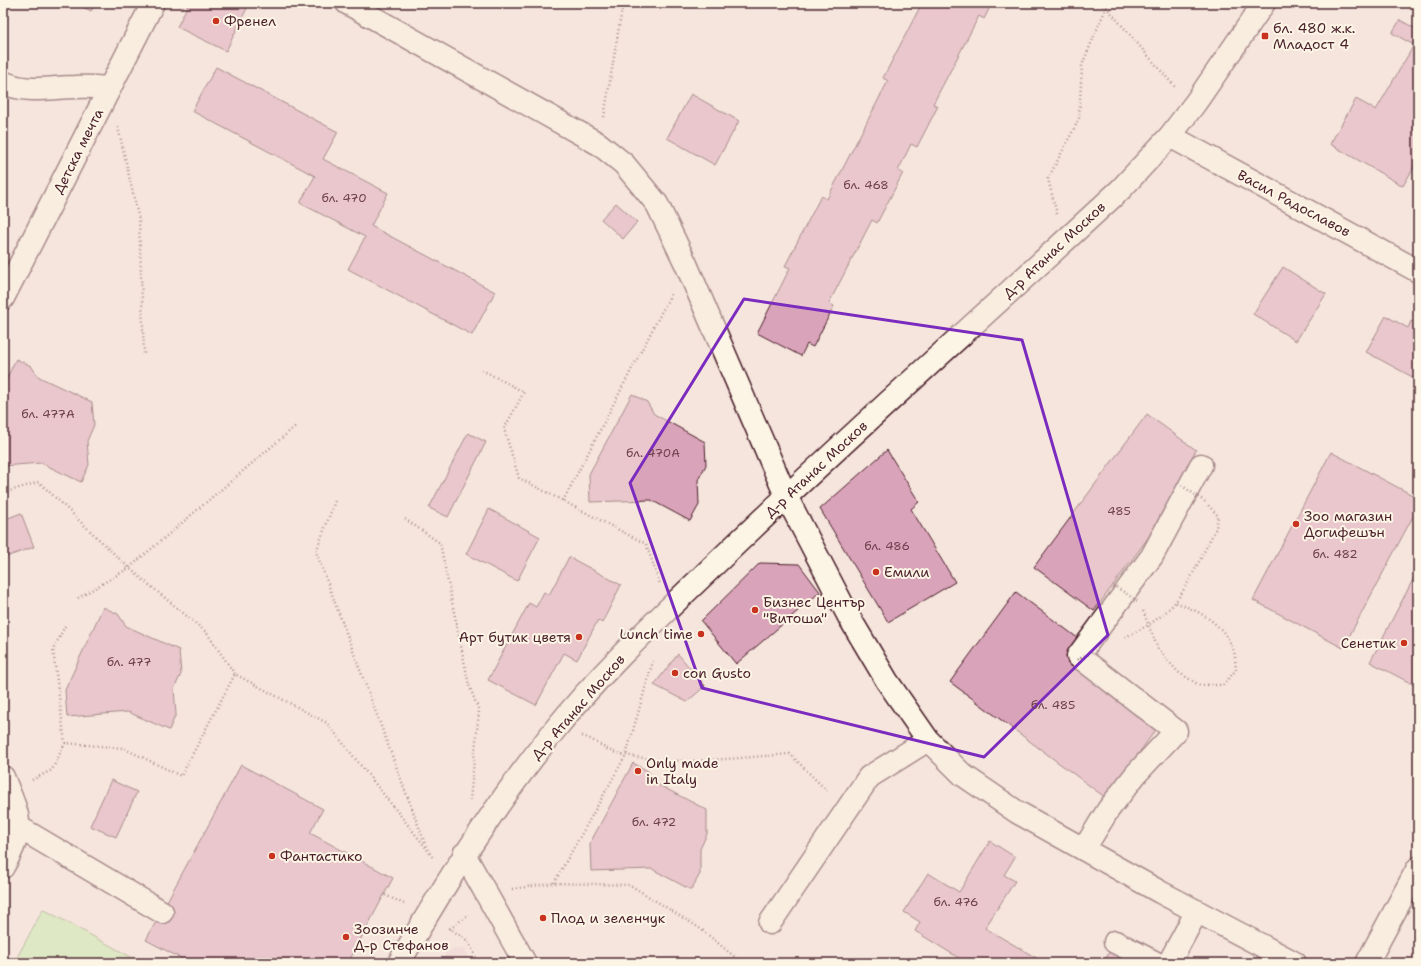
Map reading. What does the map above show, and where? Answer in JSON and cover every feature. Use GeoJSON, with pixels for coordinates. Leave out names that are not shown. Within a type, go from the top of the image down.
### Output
{"type":"FeatureCollection","features":[{"type":"Feature","properties":{"kind":"street","name":"Детска мечта"},"geometry":{"type":"LineString","coordinates":[[3,298],[153,3]]}},
{"type":"Feature","properties":{"kind":"street"},"geometry":{"type":"LineString","coordinates":[[347,3],[599,144],[624,164],[657,204],[686,264],[786,496],[872,656],[887,681],[928,740],[963,775],[1017,812],[1295,963]]}},
{"type":"Feature","properties":{"kind":"street","name":"Д-р Атанас Москов"},"geometry":{"type":"LineString","coordinates":[[399,963],[429,910],[464,854],[554,730],[612,666],[668,609],[786,496],[1121,189],[1170,136],[1264,3]]}},
{"type":"Feature","properties":{"kind":"street"},"geometry":{"type":"LineString","coordinates":[[3,82],[12,86],[34,89],[76,87],[110,88]]}},
{"type":"Feature","properties":{"kind":"street","name":"Васил Радославов"},"geometry":{"type":"LineString","coordinates":[[1170,136],[1418,271]]}},
{"type":"Feature","properties":{"kind":"street"},"geometry":{"type":"LineString","coordinates":[[1084,849],[1108,810],[1136,774],[1176,731],[1078,656],[1152,556],[1200,465]]}},
{"type":"Feature","properties":{"kind":"street"},"geometry":{"type":"LineString","coordinates":[[770,923],[869,777],[928,740]]}},
{"type":"Feature","properties":{"kind":"street"},"geometry":{"type":"LineString","coordinates":[[3,868],[15,847],[20,828],[17,812],[6,784]]}},
{"type":"Feature","properties":{"kind":"street"},"geometry":{"type":"LineString","coordinates":[[20,828],[162,912]]}},
{"type":"Feature","properties":{"kind":"street"},"geometry":{"type":"LineString","coordinates":[[464,854],[525,963]]}},
{"type":"Feature","properties":{"kind":"street"},"geometry":{"type":"LineString","coordinates":[[1367,963],[1416,878]]}},
{"type":"Feature","properties":{"kind":"street"},"geometry":{"type":"LineString","coordinates":[[1169,963],[1197,911]]}},
{"type":"Feature","properties":{"kind":"street"},"geometry":{"type":"LineString","coordinates":[[1115,942],[1156,963]]}},
{"type":"Feature","properties":{"kind":"path"},"geometry":{"type":"LineString","coordinates":[[599,144],[623,3]]}},
{"type":"Feature","properties":{"kind":"path"},"geometry":{"type":"LineString","coordinates":[[1099,3],[1106,7],[1173,85]]}},
{"type":"Feature","properties":{"kind":"path"},"geometry":{"type":"LineString","coordinates":[[1065,241],[1048,179],[1079,119],[1082,65],[1108,3]]}},
{"type":"Feature","properties":{"kind":"path"},"geometry":{"type":"LineString","coordinates":[[118,126],[139,220],[144,354]]}},
{"type":"Feature","properties":{"kind":"path"},"geometry":{"type":"LineString","coordinates":[[563,501],[686,264]]}},
{"type":"Feature","properties":{"kind":"path"},"geometry":{"type":"LineString","coordinates":[[482,370],[524,392],[504,429],[519,478],[646,544],[668,609]]}},
{"type":"Feature","properties":{"kind":"path"},"geometry":{"type":"LineString","coordinates":[[78,598],[129,568],[297,425]]}},
{"type":"Feature","properties":{"kind":"path"},"geometry":{"type":"LineString","coordinates":[[3,493],[39,482],[129,568],[206,632],[235,674],[327,723],[427,849],[448,879]]}},
{"type":"Feature","properties":{"kind":"path"},"geometry":{"type":"LineString","coordinates":[[1118,640],[1165,613],[1179,598],[1216,528],[1218,516],[1207,503],[1178,483]]}},
{"type":"Feature","properties":{"kind":"path"},"geometry":{"type":"LineString","coordinates":[[335,501],[316,552],[427,849]]}},
{"type":"Feature","properties":{"kind":"path"},"geometry":{"type":"LineString","coordinates":[[405,519],[440,543],[469,685],[479,711],[470,802]]}},
{"type":"Feature","properties":{"kind":"path"},"geometry":{"type":"LineString","coordinates":[[1113,585],[1138,602],[1158,649],[1178,672],[1199,685],[1223,685],[1236,670],[1234,649],[1217,624],[1191,608],[1175,602]]}},
{"type":"Feature","properties":{"kind":"path"},"geometry":{"type":"LineString","coordinates":[[6,784],[52,770],[65,743],[53,650],[66,624]]}},
{"type":"Feature","properties":{"kind":"path"},"geometry":{"type":"LineString","coordinates":[[1077,660],[1104,647]]}},
{"type":"Feature","properties":{"kind":"path"},"geometry":{"type":"LineString","coordinates":[[554,884],[626,755],[654,660]]}},
{"type":"Feature","properties":{"kind":"path"},"geometry":{"type":"LineString","coordinates":[[65,743],[123,748],[181,776],[235,674]]}},
{"type":"Feature","properties":{"kind":"path"},"geometry":{"type":"LineString","coordinates":[[554,730],[589,738],[615,753],[673,762],[790,754],[846,811]]}},
{"type":"Feature","properties":{"kind":"path"},"geometry":{"type":"LineString","coordinates":[[509,889],[554,884],[630,885],[701,929],[742,963]]}},
{"type":"Feature","properties":{"kind":"path"},"geometry":{"type":"LineString","coordinates":[[385,894],[400,903]]}},
{"type":"Feature","properties":{"kind":"path"},"geometry":{"type":"LineString","coordinates":[[429,910],[450,929],[468,941],[479,963]]}},
{"type":"Feature","properties":{"kind":"highlighted area"},"geometry":{"type":"Polygon","coordinates":[[[744,299],[1022,340],[1108,635],[984,757],[702,688],[630,483],[744,299]]]}},
{"type":"Feature","properties":{"kind":"shaded area"},"geometry":{"type":"Polygon","coordinates":[[[454,948],[465,950],[472,963],[440,963],[446,953],[454,948]]]}},
{"type":"Feature","properties":{"kind":"green space"},"geometry":{"type":"Polygon","coordinates":[[[43,909],[142,963],[14,963],[43,909]]]}},
{"type":"Feature","properties":{"kind":"building"},"geometry":{"type":"Polygon","coordinates":[[[75,3],[96,3],[91,11],[75,3]]]}},
{"type":"Feature","properties":{"kind":"building"},"geometry":{"type":"Polygon","coordinates":[[[189,3],[238,3],[247,8],[226,51],[177,27],[189,3]]]}},
{"type":"Feature","properties":{"kind":"building"},"geometry":{"type":"Polygon","coordinates":[[[922,3],[992,3],[984,19],[979,16],[933,104],[938,106],[917,147],[911,144],[898,171],[903,173],[877,223],[872,220],[829,303],[834,306],[813,347],[807,344],[801,356],[757,333],[790,268],[785,266],[821,196],[827,199],[888,81],[883,78],[922,3]]]}},
{"type":"Feature","properties":{"kind":"building"},"geometry":{"type":"Polygon","coordinates":[[[1400,20],[1418,30],[1418,160],[1403,186],[1330,144],[1356,99],[1376,110],[1414,45],[1392,33],[1400,20]]]}},
{"type":"Feature","properties":{"kind":"building"},"geometry":{"type":"Polygon","coordinates":[[[216,67],[338,132],[323,159],[388,193],[371,226],[495,292],[472,335],[348,269],[365,237],[300,203],[315,176],[192,111],[216,67]]]}},
{"type":"Feature","properties":{"kind":"building"},"geometry":{"type":"Polygon","coordinates":[[[691,94],[739,121],[715,165],[667,138],[691,94]]]}},
{"type":"Feature","properties":{"kind":"building"},"geometry":{"type":"Polygon","coordinates":[[[616,203],[637,222],[623,239],[601,219],[616,203]]]}},
{"type":"Feature","properties":{"kind":"building"},"geometry":{"type":"Polygon","coordinates":[[[1283,267],[1326,294],[1296,341],[1253,314],[1283,267]]]}},
{"type":"Feature","properties":{"kind":"building"},"geometry":{"type":"Polygon","coordinates":[[[1386,316],[1408,328],[1411,321],[1418,325],[1418,380],[1366,352],[1386,316]]]}},
{"type":"Feature","properties":{"kind":"building"},"geometry":{"type":"Polygon","coordinates":[[[16,359],[31,366],[39,377],[92,402],[94,425],[87,441],[89,465],[81,482],[41,463],[3,466],[3,386],[16,359]]]}},
{"type":"Feature","properties":{"kind":"building"},"geometry":{"type":"Polygon","coordinates":[[[632,394],[647,402],[654,414],[705,442],[706,465],[698,480],[699,505],[690,521],[651,500],[590,502],[589,474],[632,394]]]}},
{"type":"Feature","properties":{"kind":"building"},"geometry":{"type":"Polygon","coordinates":[[[1147,414],[1196,450],[1148,538],[1094,611],[1034,567],[1147,414]]]}},
{"type":"Feature","properties":{"kind":"building"},"geometry":{"type":"Polygon","coordinates":[[[468,433],[486,442],[448,517],[429,508],[468,433]]]}},
{"type":"Feature","properties":{"kind":"building"},"geometry":{"type":"Polygon","coordinates":[[[887,450],[919,502],[911,509],[955,582],[888,622],[820,509],[887,450]]]}},
{"type":"Feature","properties":{"kind":"building"},"geometry":{"type":"Polygon","coordinates":[[[1331,452],[1418,498],[1418,507],[1343,648],[1253,600],[1331,452]]]}},
{"type":"Feature","properties":{"kind":"building"},"geometry":{"type":"Polygon","coordinates":[[[489,509],[540,537],[517,581],[466,554],[489,509]]]}},
{"type":"Feature","properties":{"kind":"building"},"geometry":{"type":"Polygon","coordinates":[[[21,513],[34,547],[3,558],[3,520],[21,513]]]}},
{"type":"Feature","properties":{"kind":"building"},"geometry":{"type":"Polygon","coordinates":[[[569,557],[621,585],[602,623],[598,620],[577,660],[564,653],[536,705],[488,680],[529,603],[536,607],[544,592],[549,595],[569,557]]]}},
{"type":"Feature","properties":{"kind":"building","name":"Бизнес Център \"Витоша\""},"geometry":{"type":"Polygon","coordinates":[[[760,563],[799,564],[820,592],[736,664],[701,621],[760,563]]]}},
{"type":"Feature","properties":{"kind":"building"},"geometry":{"type":"Polygon","coordinates":[[[1418,570],[1418,687],[1370,662],[1418,570]]]}},
{"type":"Feature","properties":{"kind":"building"},"geometry":{"type":"Polygon","coordinates":[[[1016,592],[1083,642],[1069,662],[1157,728],[1106,798],[950,682],[1016,592]]]}},
{"type":"Feature","properties":{"kind":"building"},"geometry":{"type":"Polygon","coordinates":[[[103,607],[118,614],[126,626],[179,650],[181,674],[174,689],[176,714],[169,730],[128,712],[67,717],[65,690],[103,607]]]}},
{"type":"Feature","properties":{"kind":"building"},"geometry":{"type":"Polygon","coordinates":[[[678,654],[705,686],[687,702],[654,685],[678,654]]]}},
{"type":"Feature","properties":{"kind":"building"},"geometry":{"type":"Polygon","coordinates":[[[633,763],[648,771],[655,783],[707,810],[707,834],[700,849],[700,874],[691,890],[652,869],[591,871],[590,843],[633,763]]]}},
{"type":"Feature","properties":{"kind":"building","name":"Фантастико"},"geometry":{"type":"Polygon","coordinates":[[[241,765],[323,809],[310,833],[393,878],[348,963],[190,963],[146,940],[241,765]]]}},
{"type":"Feature","properties":{"kind":"building"},"geometry":{"type":"Polygon","coordinates":[[[111,780],[137,792],[116,837],[90,826],[111,780]]]}},
{"type":"Feature","properties":{"kind":"building"},"geometry":{"type":"Polygon","coordinates":[[[990,841],[1015,857],[1004,875],[1015,881],[985,928],[1045,963],[967,963],[915,931],[920,922],[904,912],[928,873],[959,892],[990,841]]]}},
{"type":"Feature","properties":{"kind":"building"},"geometry":{"type":"Polygon","coordinates":[[[1110,951],[1130,963],[1103,963],[1110,951]]]}},
{"type":"Feature","properties":{"kind":"place","name":"Френел"},"geometry":{"type":"Point","coordinates":[216,21]}},
{"type":"Feature","properties":{"kind":"place","name":"бл. 480 ж.к. Младост 4"},"geometry":{"type":"Point","coordinates":[1265,36]}},
{"type":"Feature","properties":{"kind":"place","name":"Зоо магазин Догифешън"},"geometry":{"type":"Point","coordinates":[1296,524]}},
{"type":"Feature","properties":{"kind":"place","name":"Емили"},"geometry":{"type":"Point","coordinates":[876,572]}},
{"type":"Feature","properties":{"kind":"place","name":"Бизнес Център \"Витоша\""},"geometry":{"type":"Point","coordinates":[755,610]}},
{"type":"Feature","properties":{"kind":"place","name":"Lunch time"},"geometry":{"type":"Point","coordinates":[701,634]}},
{"type":"Feature","properties":{"kind":"place","name":"Арт бутик цветя"},"geometry":{"type":"Point","coordinates":[579,637]}},
{"type":"Feature","properties":{"kind":"place","name":"Сенетик"},"geometry":{"type":"Point","coordinates":[1404,643]}},
{"type":"Feature","properties":{"kind":"place","name":"con Gusto"},"geometry":{"type":"Point","coordinates":[675,673]}},
{"type":"Feature","properties":{"kind":"place","name":"Only made in Italy"},"geometry":{"type":"Point","coordinates":[638,771]}},
{"type":"Feature","properties":{"kind":"place","name":"Фантастико"},"geometry":{"type":"Point","coordinates":[272,856]}},
{"type":"Feature","properties":{"kind":"place","name":"Плод и зеленчук"},"geometry":{"type":"Point","coordinates":[543,918]}},
{"type":"Feature","properties":{"kind":"place","name":"Зоозинче Д-р Стефанов"},"geometry":{"type":"Point","coordinates":[346,937]}}]}
